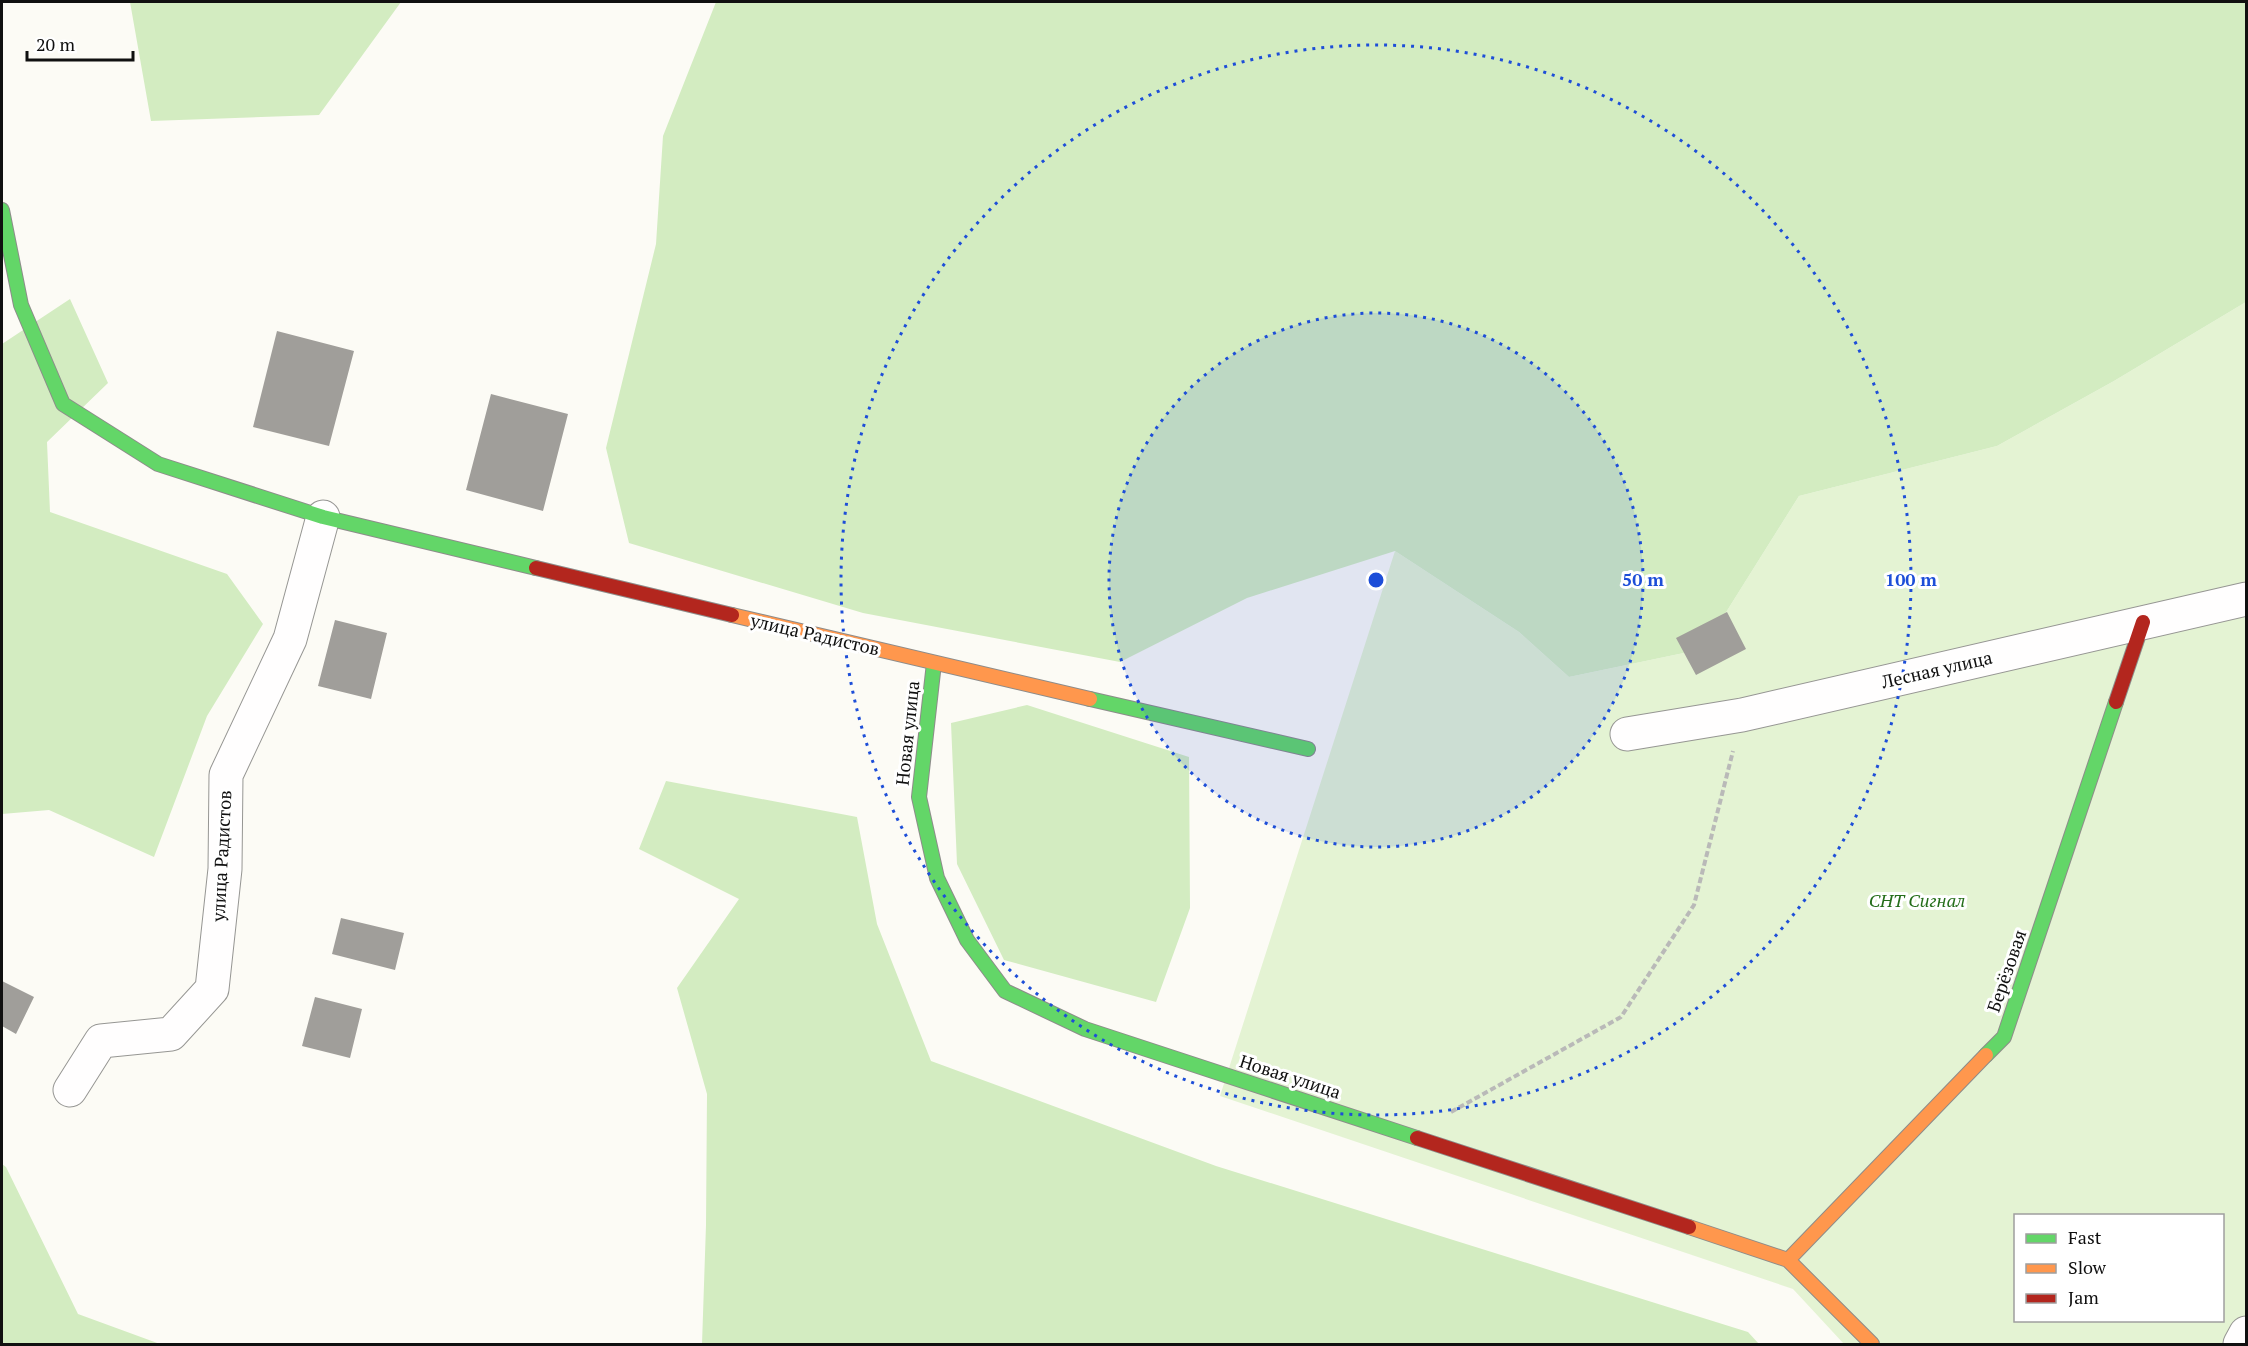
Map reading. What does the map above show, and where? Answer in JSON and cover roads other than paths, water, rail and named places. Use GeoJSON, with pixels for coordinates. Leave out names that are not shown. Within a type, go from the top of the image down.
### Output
{"type":"FeatureCollection","features":[{"type":"Feature","properties":{"kind":"street","name":"улица Радистов"},"geometry":{"type":"LineString","coordinates":[[2,210],[21,305],[63,404],[158,464],[323,517],[934,663],[1308,749]]}},
{"type":"Feature","properties":{"kind":"street","name":"улица Радистов"},"geometry":{"type":"LineString","coordinates":[[70,1090],[101,1041],[171,1034],[212,988],[225,869],[226,775],[290,639],[323,517]]}},
{"type":"Feature","properties":{"kind":"street","name":"Лесная улица"},"geometry":{"type":"LineString","coordinates":[[1627,735],[1742,715],[2247,599]]}},
{"type":"Feature","properties":{"kind":"street","name":"Берёзовая"},"geometry":{"type":"LineString","coordinates":[[1788,1260],[2004,1037],[2143,622]]}},
{"type":"Feature","properties":{"kind":"street","name":"Новая улица"},"geometry":{"type":"LineString","coordinates":[[934,663],[919,797],[937,878],[967,940],[1005,990],[1085,1029],[1788,1260],[1872,1344]]}},
{"type":"Feature","properties":{"kind":"street"},"geometry":{"type":"LineString","coordinates":[[2240,1344],[2247,1333]]}},
{"type":"Feature","properties":{"kind":"park label","name":"СНТ Сигнал"},"geometry":{"type":"Point","coordinates":[1917,901]}}]}
